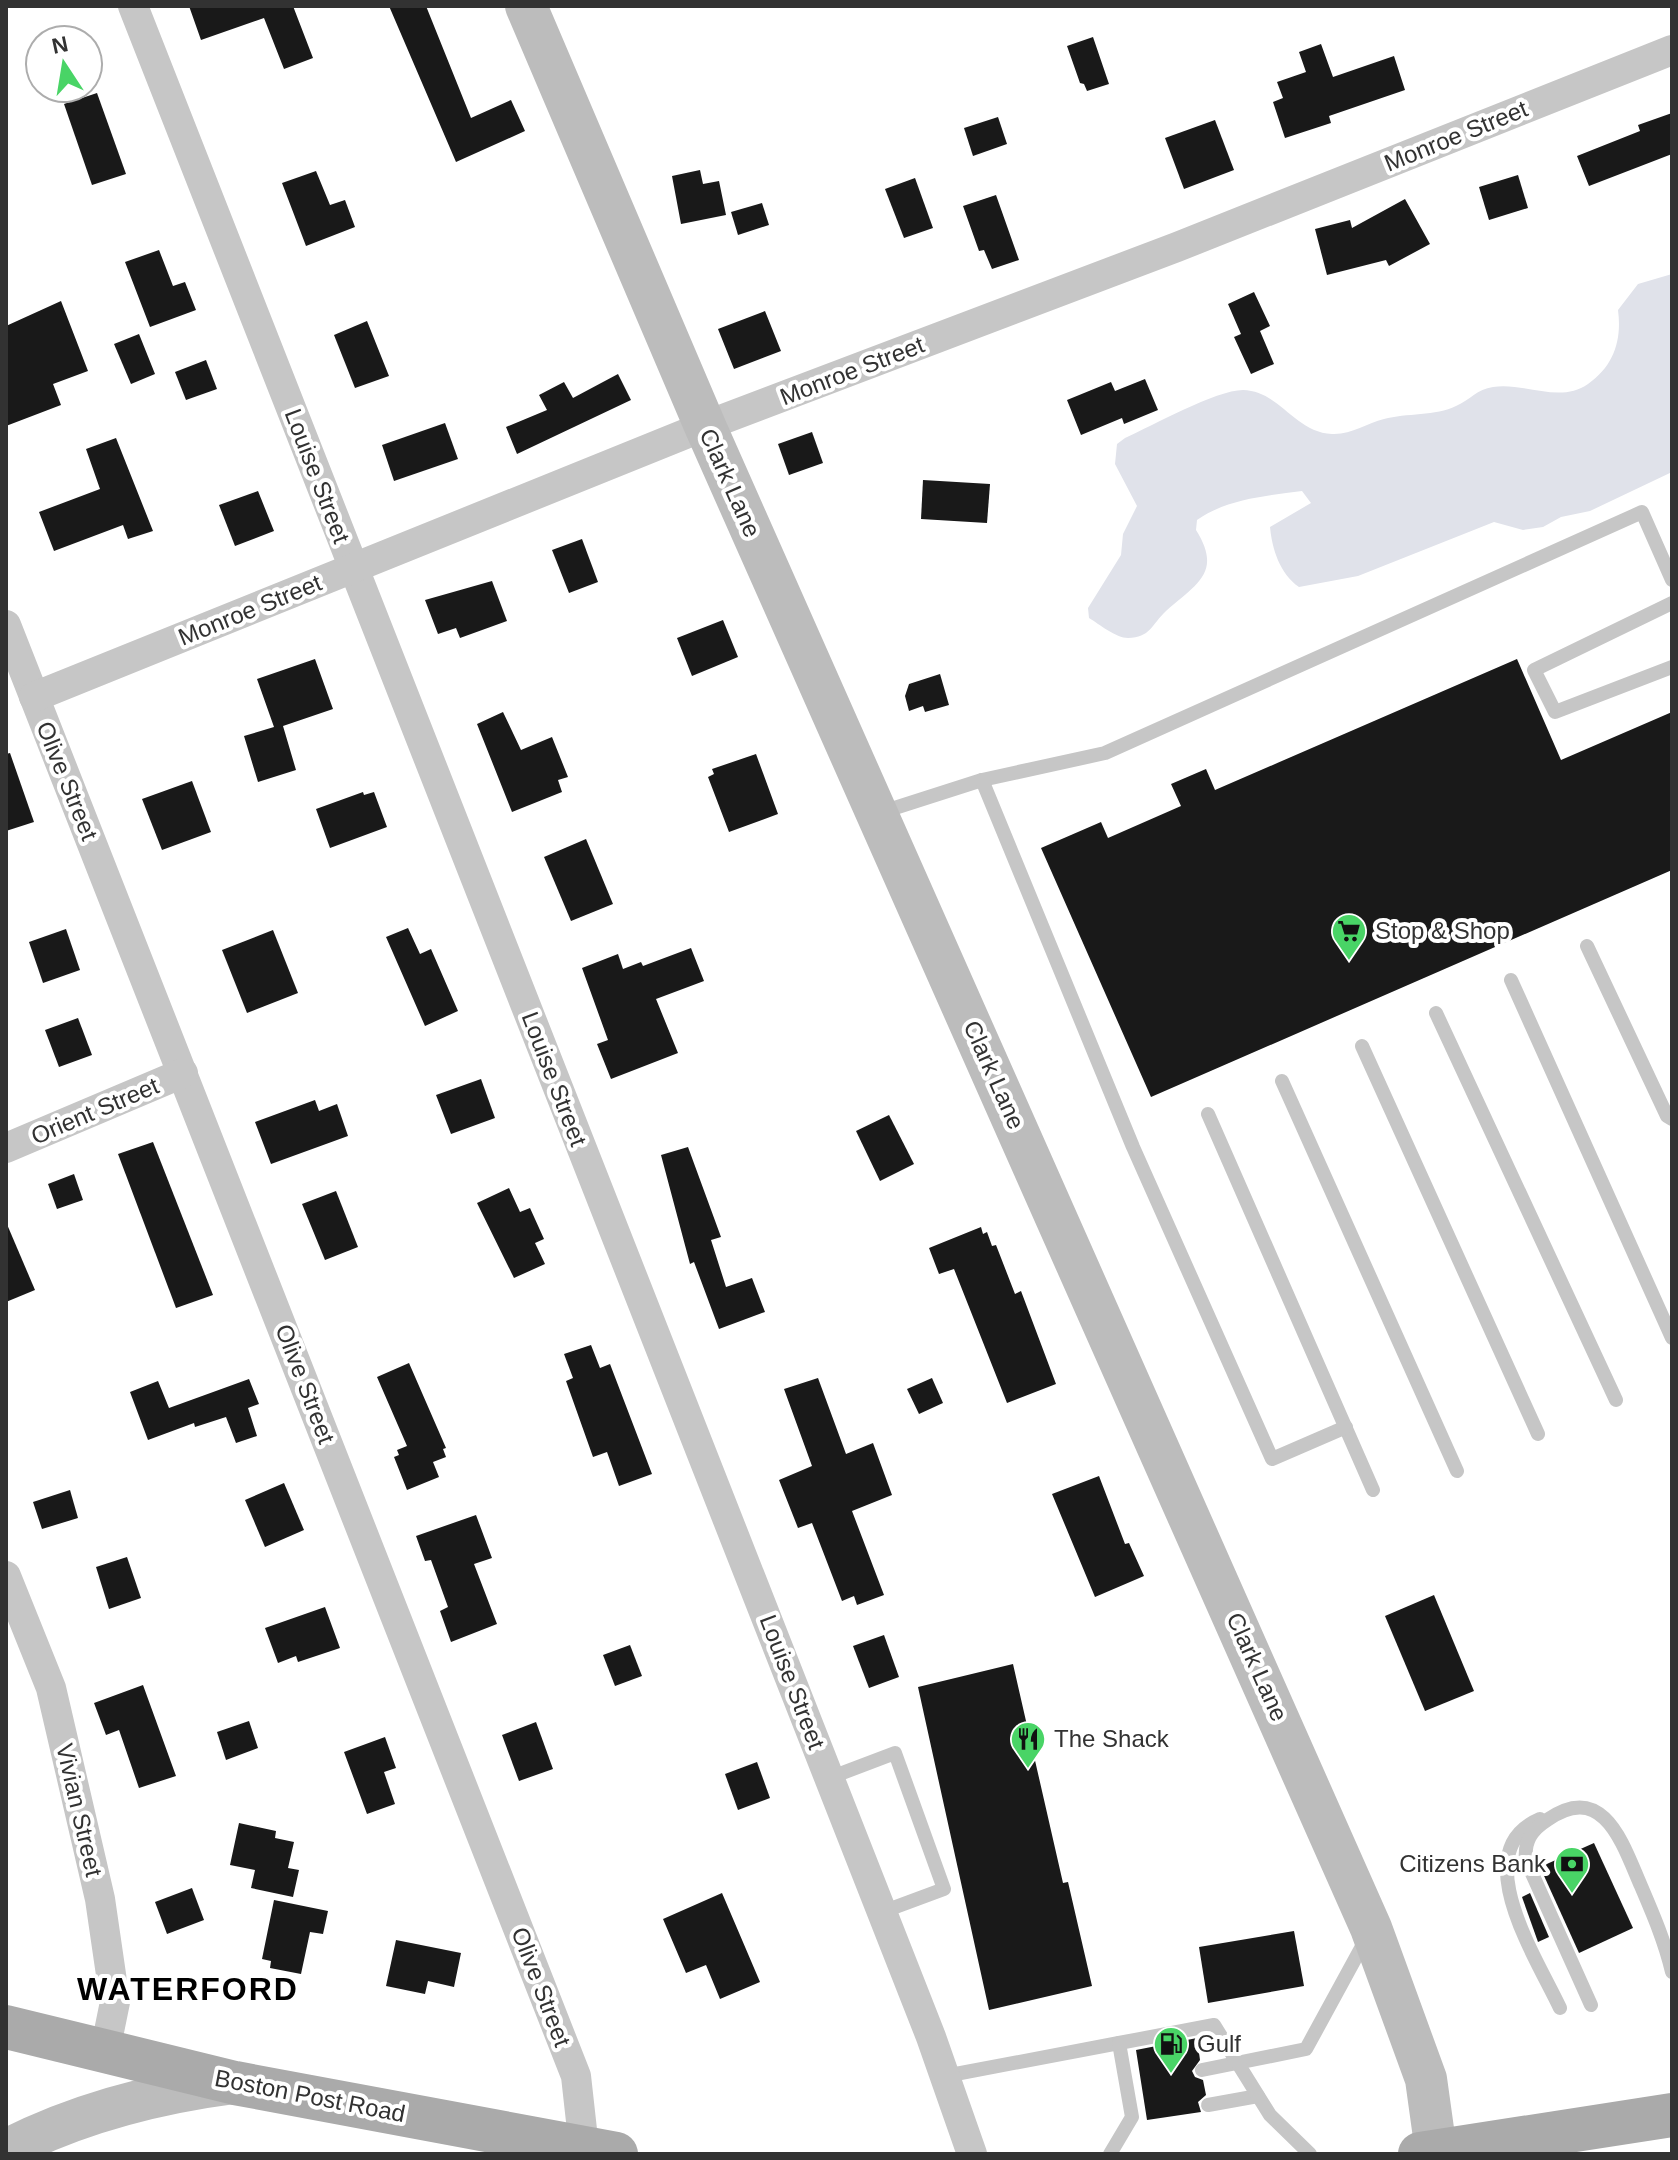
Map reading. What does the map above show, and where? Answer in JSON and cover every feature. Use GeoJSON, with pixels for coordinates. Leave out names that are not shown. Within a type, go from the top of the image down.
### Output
{"type":"FeatureCollection","features":[{"type":"Feature","properties":{"kind":"main road","name":"Clark Lane"},"geometry":{"type":"LineString","coordinates":[[526,6],[705,426],[1371,1928],[1426,2079],[1428,2153]]}},
{"type":"Feature","properties":{"kind":"main road","name":"Boston Post Road"},"geometry":{"type":"LineString","coordinates":[[6,2027],[235,2083],[600,2151]]}},
{"type":"Feature","properties":{"kind":"main road"},"geometry":{"type":"LineString","coordinates":[[6,2150],[152,2097],[235,2083]]}},
{"type":"Feature","properties":{"kind":"main road"},"geometry":{"type":"LineString","coordinates":[[1428,2153],[1672,2115]]}},
{"type":"Feature","properties":{"kind":"street","name":"Louise Street"},"geometry":{"type":"LineString","coordinates":[[133,6],[882,1912],[972,2154]]}},
{"type":"Feature","properties":{"kind":"street","name":"Monroe Street"},"geometry":{"type":"LineString","coordinates":[[34,697],[705,426],[1177,247],[1672,50]]}},
{"type":"Feature","properties":{"kind":"street","name":"Olive Street"},"geometry":{"type":"LineString","coordinates":[[6,625],[576,2076],[600,2151]]}},
{"type":"Feature","properties":{"kind":"street","name":"Orient Street"},"geometry":{"type":"LineString","coordinates":[[6,1148],[183,1073]]}},
{"type":"Feature","properties":{"kind":"street","name":"Vivian Street"},"geometry":{"type":"LineString","coordinates":[[6,1576],[51,1688],[100,1899],[115,2002],[105,2051]]}},
{"type":"Feature","properties":{"kind":"lane"},"geometry":{"type":"LineString","coordinates":[[878,814],[982,780],[1105,753],[1642,512],[1672,580]]}},
{"type":"Feature","properties":{"kind":"lane"},"geometry":{"type":"LineString","coordinates":[[1672,603],[1534,670],[1555,712],[1672,667]]}},
{"type":"Feature","properties":{"kind":"lane"},"geometry":{"type":"LineString","coordinates":[[982,780],[1133,1147],[1272,1459],[1346,1427]]}},
{"type":"Feature","properties":{"kind":"lane"},"geometry":{"type":"LineString","coordinates":[[1587,946],[1667,1116],[1672,1119]]}},
{"type":"Feature","properties":{"kind":"lane"},"geometry":{"type":"LineString","coordinates":[[1511,980],[1672,1338]]}},
{"type":"Feature","properties":{"kind":"lane"},"geometry":{"type":"LineString","coordinates":[[1436,1013],[1616,1400]]}},
{"type":"Feature","properties":{"kind":"lane"},"geometry":{"type":"LineString","coordinates":[[1362,1046],[1538,1434]]}},
{"type":"Feature","properties":{"kind":"lane"},"geometry":{"type":"LineString","coordinates":[[1282,1081],[1457,1471]]}},
{"type":"Feature","properties":{"kind":"lane"},"geometry":{"type":"LineString","coordinates":[[1208,1114],[1373,1490]]}},
{"type":"Feature","properties":{"kind":"lane"},"geometry":{"type":"LineString","coordinates":[[829,1778],[895,1753],[944,1889],[882,1912]]}},
{"type":"Feature","properties":{"kind":"lane"},"geometry":{"type":"LineString","coordinates":[[1560,2008],[1511,1900],[1505,1875],[1509,1850],[1523,1828],[1562,1811],[1590,1809],[1613,1825],[1662,1937],[1672,1972]]}},
{"type":"Feature","properties":{"kind":"lane"},"geometry":{"type":"LineString","coordinates":[[1562,1811],[1536,1827],[1528,1839],[1526,1860],[1591,2005]]}},
{"type":"Feature","properties":{"kind":"lane"},"geometry":{"type":"LineString","coordinates":[[1202,2070],[1306,2049],[1371,1928]]}},
{"type":"Feature","properties":{"kind":"lane"},"geometry":{"type":"LineString","coordinates":[[945,2076],[1214,2025],[1270,2115],[1310,2154]]}},
{"type":"Feature","properties":{"kind":"lane"},"geometry":{"type":"LineString","coordinates":[[1110,2154],[1139,2116],[1134,2081],[1119,2043]]}},
{"type":"Feature","properties":{"kind":"lane"},"geometry":{"type":"LineString","coordinates":[[1208,2105],[1258,2096]]}},
{"type":"Feature","properties":{"kind":"shaded area"},"geometry":{"type":"Polygon","coordinates":[[[1672,274],[1672,472],[1590,511],[1561,517],[1543,527],[1523,530],[1494,522],[1358,576],[1299,587],[1292,582],[1278,560],[1270,527],[1311,503],[1302,491],[1247,500],[1221,507],[1197,520],[1196,530],[1207,557],[1202,576],[1146,633],[1123,637],[1089,618],[1088,608],[1121,555],[1123,534],[1137,506],[1115,464],[1117,444],[1125,438],[1201,402],[1243,390],[1267,397],[1307,426],[1332,434],[1346,433],[1393,417],[1448,409],[1493,387],[1554,392],[1577,390],[1597,377],[1610,361],[1619,332],[1618,310],[1638,284],[1672,274]]]}},
{"type":"Feature","properties":{"kind":"building"},"geometry":{"type":"Polygon","coordinates":[[[189,6],[293,6],[313,58],[284,69],[264,18],[201,40],[189,6]]]}},
{"type":"Feature","properties":{"kind":"building"},"geometry":{"type":"Polygon","coordinates":[[[389,6],[426,6],[471,118],[511,100],[525,131],[456,162],[389,6]]]}},
{"type":"Feature","properties":{"kind":"building"},"geometry":{"type":"Polygon","coordinates":[[[1093,37],[1109,84],[1087,91],[1080,83],[1067,46],[1093,37]]]}},
{"type":"Feature","properties":{"kind":"building"},"geometry":{"type":"Polygon","coordinates":[[[1321,44],[1333,77],[1394,56],[1405,90],[1329,116],[1331,123],[1285,138],[1273,102],[1283,98],[1277,82],[1306,72],[1299,52],[1321,44]]]}},
{"type":"Feature","properties":{"kind":"building"},"geometry":{"type":"Polygon","coordinates":[[[64,104],[101,104],[126,174],[92,185],[64,104]]]}},
{"type":"Feature","properties":{"kind":"building"},"geometry":{"type":"Polygon","coordinates":[[[1672,113],[1672,154],[1589,186],[1577,156],[1640,131],[1638,125],[1672,113]]]}},
{"type":"Feature","properties":{"kind":"building"},"geometry":{"type":"Polygon","coordinates":[[[998,117],[1007,144],[973,156],[964,128],[998,117]]]}},
{"type":"Feature","properties":{"kind":"building"},"geometry":{"type":"Polygon","coordinates":[[[1215,120],[1234,170],[1184,189],[1165,138],[1215,120]]]}},
{"type":"Feature","properties":{"kind":"building"},"geometry":{"type":"Polygon","coordinates":[[[700,170],[703,184],[719,181],[726,215],[681,224],[672,176],[700,170]]]}},
{"type":"Feature","properties":{"kind":"building"},"geometry":{"type":"Polygon","coordinates":[[[316,171],[330,205],[345,200],[355,227],[306,246],[282,183],[316,171]]]}},
{"type":"Feature","properties":{"kind":"building"},"geometry":{"type":"Polygon","coordinates":[[[1518,175],[1528,208],[1489,220],[1479,187],[1518,175]]]}},
{"type":"Feature","properties":{"kind":"building"},"geometry":{"type":"Polygon","coordinates":[[[915,178],[933,228],[904,238],[885,189],[915,178]]]}},
{"type":"Feature","properties":{"kind":"building"},"geometry":{"type":"Polygon","coordinates":[[[996,195],[1019,260],[992,269],[984,250],[979,251],[963,206],[996,195]]]}},
{"type":"Feature","properties":{"kind":"building"},"geometry":{"type":"Polygon","coordinates":[[[1405,199],[1430,244],[1389,266],[1386,260],[1327,275],[1315,229],[1350,220],[1352,228],[1405,199]]]}},
{"type":"Feature","properties":{"kind":"building"},"geometry":{"type":"Polygon","coordinates":[[[762,203],[769,225],[738,235],[731,212],[762,203]]]}},
{"type":"Feature","properties":{"kind":"building"},"geometry":{"type":"Polygon","coordinates":[[[159,250],[173,286],[185,282],[196,310],[150,327],[125,262],[159,250]]]}},
{"type":"Feature","properties":{"kind":"building"},"geometry":{"type":"Polygon","coordinates":[[[1254,292],[1270,326],[1260,331],[1274,364],[1251,374],[1234,337],[1241,334],[1228,304],[1254,292]]]}},
{"type":"Feature","properties":{"kind":"building"},"geometry":{"type":"Polygon","coordinates":[[[61,301],[88,371],[53,384],[61,405],[6,426],[6,326],[61,301]]]}},
{"type":"Feature","properties":{"kind":"building"},"geometry":{"type":"Polygon","coordinates":[[[765,311],[781,351],[734,369],[718,329],[765,311]]]}},
{"type":"Feature","properties":{"kind":"building"},"geometry":{"type":"Polygon","coordinates":[[[367,321],[389,376],[355,388],[334,335],[367,321]]]}},
{"type":"Feature","properties":{"kind":"building"},"geometry":{"type":"Polygon","coordinates":[[[139,334],[155,374],[131,384],[114,344],[139,334]]]}},
{"type":"Feature","properties":{"kind":"building"},"geometry":{"type":"Polygon","coordinates":[[[206,360],[217,389],[186,400],[175,372],[206,360]]]}},
{"type":"Feature","properties":{"kind":"building"},"geometry":{"type":"Polygon","coordinates":[[[618,374],[631,400],[517,454],[506,427],[547,410],[539,395],[564,382],[573,398],[618,374]]]}},
{"type":"Feature","properties":{"kind":"building"},"geometry":{"type":"Polygon","coordinates":[[[1145,379],[1158,410],[1124,424],[1122,418],[1081,435],[1067,400],[1111,382],[1115,391],[1145,379]]]}},
{"type":"Feature","properties":{"kind":"building"},"geometry":{"type":"Polygon","coordinates":[[[445,423],[458,459],[394,481],[382,445],[445,423]]]}},
{"type":"Feature","properties":{"kind":"building"},"geometry":{"type":"Polygon","coordinates":[[[812,432],[823,463],[789,475],[778,444],[812,432]]]}},
{"type":"Feature","properties":{"kind":"building"},"geometry":{"type":"Polygon","coordinates":[[[116,438],[153,531],[128,539],[123,525],[54,551],[39,512],[100,489],[86,449],[116,438]]]}},
{"type":"Feature","properties":{"kind":"building"},"geometry":{"type":"Polygon","coordinates":[[[923,480],[990,484],[987,523],[921,519],[923,480]]]}},
{"type":"Feature","properties":{"kind":"building"},"geometry":{"type":"Polygon","coordinates":[[[258,491],[274,531],[235,546],[219,505],[258,491]]]}},
{"type":"Feature","properties":{"kind":"building"},"geometry":{"type":"Polygon","coordinates":[[[582,539],[598,582],[569,593],[552,550],[582,539]]]}},
{"type":"Feature","properties":{"kind":"building"},"geometry":{"type":"Polygon","coordinates":[[[492,581],[507,621],[460,638],[456,628],[438,634],[425,600],[492,581]]]}},
{"type":"Feature","properties":{"kind":"building"},"geometry":{"type":"Polygon","coordinates":[[[723,620],[738,657],[692,676],[677,638],[723,620]]]}},
{"type":"Feature","properties":{"kind":"building"},"geometry":{"type":"Polygon","coordinates":[[[315,659],[333,709],[283,726],[296,770],[258,782],[244,736],[274,727],[257,679],[315,659]]]}},
{"type":"Feature","properties":{"kind":"building"},"geometry":{"type":"Polygon","coordinates":[[[1517,659],[1561,760],[1672,712],[1672,870],[1151,1097],[1041,848],[1101,822],[1108,838],[1181,806],[1171,784],[1206,769],[1215,790],[1517,659]]]}},
{"type":"Feature","properties":{"kind":"building"},"geometry":{"type":"Polygon","coordinates":[[[940,674],[949,705],[925,712],[923,706],[909,711],[905,696],[909,684],[940,674]]]}},
{"type":"Feature","properties":{"kind":"building"},"geometry":{"type":"Polygon","coordinates":[[[503,712],[521,750],[552,737],[568,777],[558,780],[562,792],[512,812],[477,724],[503,712]]]}},
{"type":"Feature","properties":{"kind":"building"},"geometry":{"type":"Polygon","coordinates":[[[10,753],[34,822],[6,831],[6,754],[10,753]]]}},
{"type":"Feature","properties":{"kind":"building"},"geometry":{"type":"Polygon","coordinates":[[[756,754],[778,814],[729,832],[708,777],[714,774],[712,769],[756,754]]]}},
{"type":"Feature","properties":{"kind":"building"},"geometry":{"type":"Polygon","coordinates":[[[192,781],[211,832],[162,850],[142,799],[192,781]]]}},
{"type":"Feature","properties":{"kind":"building"},"geometry":{"type":"Polygon","coordinates":[[[363,792],[364,795],[374,792],[387,827],[330,848],[316,809],[363,792]]]}},
{"type":"Feature","properties":{"kind":"building"},"geometry":{"type":"Polygon","coordinates":[[[586,839],[613,904],[571,921],[544,857],[586,839]]]}},
{"type":"Feature","properties":{"kind":"building"},"geometry":{"type":"Polygon","coordinates":[[[408,928],[420,954],[431,949],[458,1011],[425,1026],[386,937],[408,928]]]}},
{"type":"Feature","properties":{"kind":"building"},"geometry":{"type":"Polygon","coordinates":[[[66,929],[80,970],[43,983],[29,942],[66,929]]]}},
{"type":"Feature","properties":{"kind":"building"},"geometry":{"type":"Polygon","coordinates":[[[273,930],[298,993],[247,1013],[222,950],[273,930]]]}},
{"type":"Feature","properties":{"kind":"building"},"geometry":{"type":"Polygon","coordinates":[[[691,948],[704,981],[656,999],[678,1053],[611,1079],[597,1044],[608,1040],[582,968],[618,954],[623,969],[641,962],[643,966],[691,948]]]}},
{"type":"Feature","properties":{"kind":"building"},"geometry":{"type":"Polygon","coordinates":[[[78,1018],[92,1055],[59,1067],[45,1030],[78,1018]]]}},
{"type":"Feature","properties":{"kind":"building"},"geometry":{"type":"Polygon","coordinates":[[[481,1079],[495,1118],[451,1134],[436,1095],[481,1079]]]}},
{"type":"Feature","properties":{"kind":"building"},"geometry":{"type":"Polygon","coordinates":[[[315,1100],[319,1111],[337,1104],[348,1136],[271,1164],[255,1122],[315,1100]]]}},
{"type":"Feature","properties":{"kind":"building"},"geometry":{"type":"Polygon","coordinates":[[[889,1115],[914,1164],[880,1181],[856,1131],[889,1115]]]}},
{"type":"Feature","properties":{"kind":"building"},"geometry":{"type":"Polygon","coordinates":[[[153,1142],[213,1295],[176,1308],[118,1154],[153,1142]]]}},
{"type":"Feature","properties":{"kind":"building"},"geometry":{"type":"Polygon","coordinates":[[[688,1147],[721,1237],[711,1240],[726,1287],[752,1278],[765,1312],[719,1329],[694,1262],[690,1264],[661,1155],[688,1147]]]}},
{"type":"Feature","properties":{"kind":"building"},"geometry":{"type":"Polygon","coordinates":[[[74,1174],[83,1200],[57,1209],[48,1184],[74,1174]]]}},
{"type":"Feature","properties":{"kind":"building"},"geometry":{"type":"Polygon","coordinates":[[[509,1188],[520,1212],[530,1208],[544,1239],[535,1243],[545,1264],[514,1278],[477,1203],[509,1188]]]}},
{"type":"Feature","properties":{"kind":"building"},"geometry":{"type":"Polygon","coordinates":[[[336,1191],[358,1247],[325,1260],[302,1204],[336,1191]]]}},
{"type":"Feature","properties":{"kind":"building"},"geometry":{"type":"Polygon","coordinates":[[[6,1222],[35,1290],[6,1302],[6,1222]]]}},
{"type":"Feature","properties":{"kind":"building"},"geometry":{"type":"Polygon","coordinates":[[[981,1227],[983,1234],[987,1232],[992,1246],[996,1245],[1015,1294],[1021,1291],[1056,1384],[1007,1403],[954,1269],[939,1274],[929,1248],[981,1227]]]}},
{"type":"Feature","properties":{"kind":"building"},"geometry":{"type":"Polygon","coordinates":[[[591,1345],[600,1368],[610,1364],[652,1474],[619,1486],[607,1452],[593,1457],[566,1381],[573,1378],[564,1354],[591,1345]]]}},
{"type":"Feature","properties":{"kind":"building"},"geometry":{"type":"Polygon","coordinates":[[[409,1363],[446,1448],[443,1449],[446,1457],[433,1462],[439,1477],[407,1490],[394,1457],[399,1455],[397,1450],[407,1446],[377,1377],[409,1363]]]}},
{"type":"Feature","properties":{"kind":"building"},"geometry":{"type":"Polygon","coordinates":[[[818,1378],[846,1454],[873,1443],[892,1495],[852,1511],[884,1595],[857,1605],[854,1596],[842,1601],[812,1523],[798,1528],[779,1480],[812,1466],[784,1389],[818,1378]]]}},
{"type":"Feature","properties":{"kind":"building"},"geometry":{"type":"Polygon","coordinates":[[[932,1378],[943,1403],[919,1414],[907,1389],[932,1378]]]}},
{"type":"Feature","properties":{"kind":"building"},"geometry":{"type":"Polygon","coordinates":[[[249,1379],[259,1404],[248,1408],[257,1436],[236,1443],[226,1417],[195,1427],[194,1423],[148,1440],[130,1392],[158,1381],[169,1408],[249,1379]]]}},
{"type":"Feature","properties":{"kind":"building"},"geometry":{"type":"Polygon","coordinates":[[[1099,1476],[1125,1544],[1129,1543],[1144,1576],[1095,1597],[1052,1494],[1099,1476]]]}},
{"type":"Feature","properties":{"kind":"building"},"geometry":{"type":"Polygon","coordinates":[[[284,1483],[304,1530],[265,1547],[245,1500],[284,1483]]]}},
{"type":"Feature","properties":{"kind":"building"},"geometry":{"type":"Polygon","coordinates":[[[70,1490],[78,1518],[42,1529],[33,1502],[70,1490]]]}},
{"type":"Feature","properties":{"kind":"building"},"geometry":{"type":"Polygon","coordinates":[[[476,1515],[492,1558],[474,1564],[497,1624],[451,1642],[440,1611],[448,1607],[431,1560],[425,1561],[416,1536],[476,1515]]]}},
{"type":"Feature","properties":{"kind":"building"},"geometry":{"type":"Polygon","coordinates":[[[127,1557],[141,1598],[109,1609],[96,1567],[127,1557]]]}},
{"type":"Feature","properties":{"kind":"building"},"geometry":{"type":"Polygon","coordinates":[[[1434,1595],[1474,1691],[1425,1711],[1385,1616],[1434,1595]]]}},
{"type":"Feature","properties":{"kind":"building"},"geometry":{"type":"Polygon","coordinates":[[[325,1607],[340,1648],[298,1662],[296,1656],[278,1663],[265,1628],[325,1607]]]}},
{"type":"Feature","properties":{"kind":"building"},"geometry":{"type":"Polygon","coordinates":[[[884,1635],[899,1677],[869,1688],[853,1646],[884,1635]]]}},
{"type":"Feature","properties":{"kind":"building"},"geometry":{"type":"Polygon","coordinates":[[[630,1645],[642,1676],[615,1686],[603,1655],[630,1645]]]}},
{"type":"Feature","properties":{"kind":"building"},"geometry":{"type":"Polygon","coordinates":[[[1013,1664],[1063,1883],[1068,1882],[1092,1986],[989,2010],[918,1687],[1013,1664]]]}},
{"type":"Feature","properties":{"kind":"building"},"geometry":{"type":"Polygon","coordinates":[[[143,1685],[176,1776],[139,1788],[119,1730],[106,1735],[94,1703],[143,1685]]]}},
{"type":"Feature","properties":{"kind":"building"},"geometry":{"type":"Polygon","coordinates":[[[249,1721],[258,1748],[226,1760],[217,1732],[249,1721]]]}},
{"type":"Feature","properties":{"kind":"building"},"geometry":{"type":"Polygon","coordinates":[[[536,1722],[553,1769],[519,1781],[502,1735],[536,1722]]]}},
{"type":"Feature","properties":{"kind":"building"},"geometry":{"type":"Polygon","coordinates":[[[385,1737],[396,1768],[384,1772],[395,1804],[367,1814],[344,1752],[385,1737]]]}},
{"type":"Feature","properties":{"kind":"building"},"geometry":{"type":"Polygon","coordinates":[[[757,1762],[770,1798],[738,1810],[725,1774],[757,1762]]]}},
{"type":"Feature","properties":{"kind":"building"},"geometry":{"type":"Polygon","coordinates":[[[239,1823],[276,1831],[275,1838],[294,1842],[288,1868],[299,1870],[293,1897],[251,1888],[255,1870],[230,1865],[239,1823]]]}},
{"type":"Feature","properties":{"kind":"building","name":"Citizens Bank"},"geometry":{"type":"Polygon","coordinates":[[[1594,1843],[1633,1928],[1579,1953],[1540,1867],[1594,1843]]]}},
{"type":"Feature","properties":{"kind":"building"},"geometry":{"type":"Polygon","coordinates":[[[192,1888],[204,1920],[167,1934],[155,1902],[192,1888]]]}},
{"type":"Feature","properties":{"kind":"building"},"geometry":{"type":"Polygon","coordinates":[[[722,1893],[760,1982],[720,1999],[706,1965],[686,1973],[663,1919],[722,1893]]]}},
{"type":"Feature","properties":{"kind":"building"},"geometry":{"type":"Polygon","coordinates":[[[1530,1893],[1549,1937],[1538,1942],[1522,1897],[1530,1893]]]}},
{"type":"Feature","properties":{"kind":"building"},"geometry":{"type":"Polygon","coordinates":[[[274,1900],[328,1911],[323,1934],[310,1932],[301,1974],[270,1968],[271,1961],[262,1959],[274,1900]]]}},
{"type":"Feature","properties":{"kind":"building"},"geometry":{"type":"Polygon","coordinates":[[[1294,1931],[1304,1986],[1208,2003],[1199,1947],[1294,1931]]]}},
{"type":"Feature","properties":{"kind":"building"},"geometry":{"type":"Polygon","coordinates":[[[396,1940],[461,1953],[454,1987],[428,1981],[425,1994],[386,1986],[396,1940]]]}},
{"type":"Feature","properties":{"kind":"building","name":"Gulf"},"geometry":{"type":"Polygon","coordinates":[[[1197,2038],[1200,2060],[1192,2071],[1195,2077],[1203,2080],[1206,2095],[1198,2102],[1201,2112],[1147,2120],[1136,2050],[1197,2038]]]}},
{"type":"Feature","properties":{"kind":"place","name":"Stop & Shop"},"geometry":{"type":"Point","coordinates":[1349,962]}},
{"type":"Feature","properties":{"kind":"place","name":"The Shack"},"geometry":{"type":"Point","coordinates":[1028,1770]}},
{"type":"Feature","properties":{"kind":"place","name":"Citizens Bank"},"geometry":{"type":"Point","coordinates":[1572,1895]}},
{"type":"Feature","properties":{"kind":"place","name":"Gulf"},"geometry":{"type":"Point","coordinates":[1171,2075]}},
{"type":"Feature","properties":{"kind":"district","name":"WATERFORD"},"geometry":{"type":"Point","coordinates":[188,1989]}}]}
